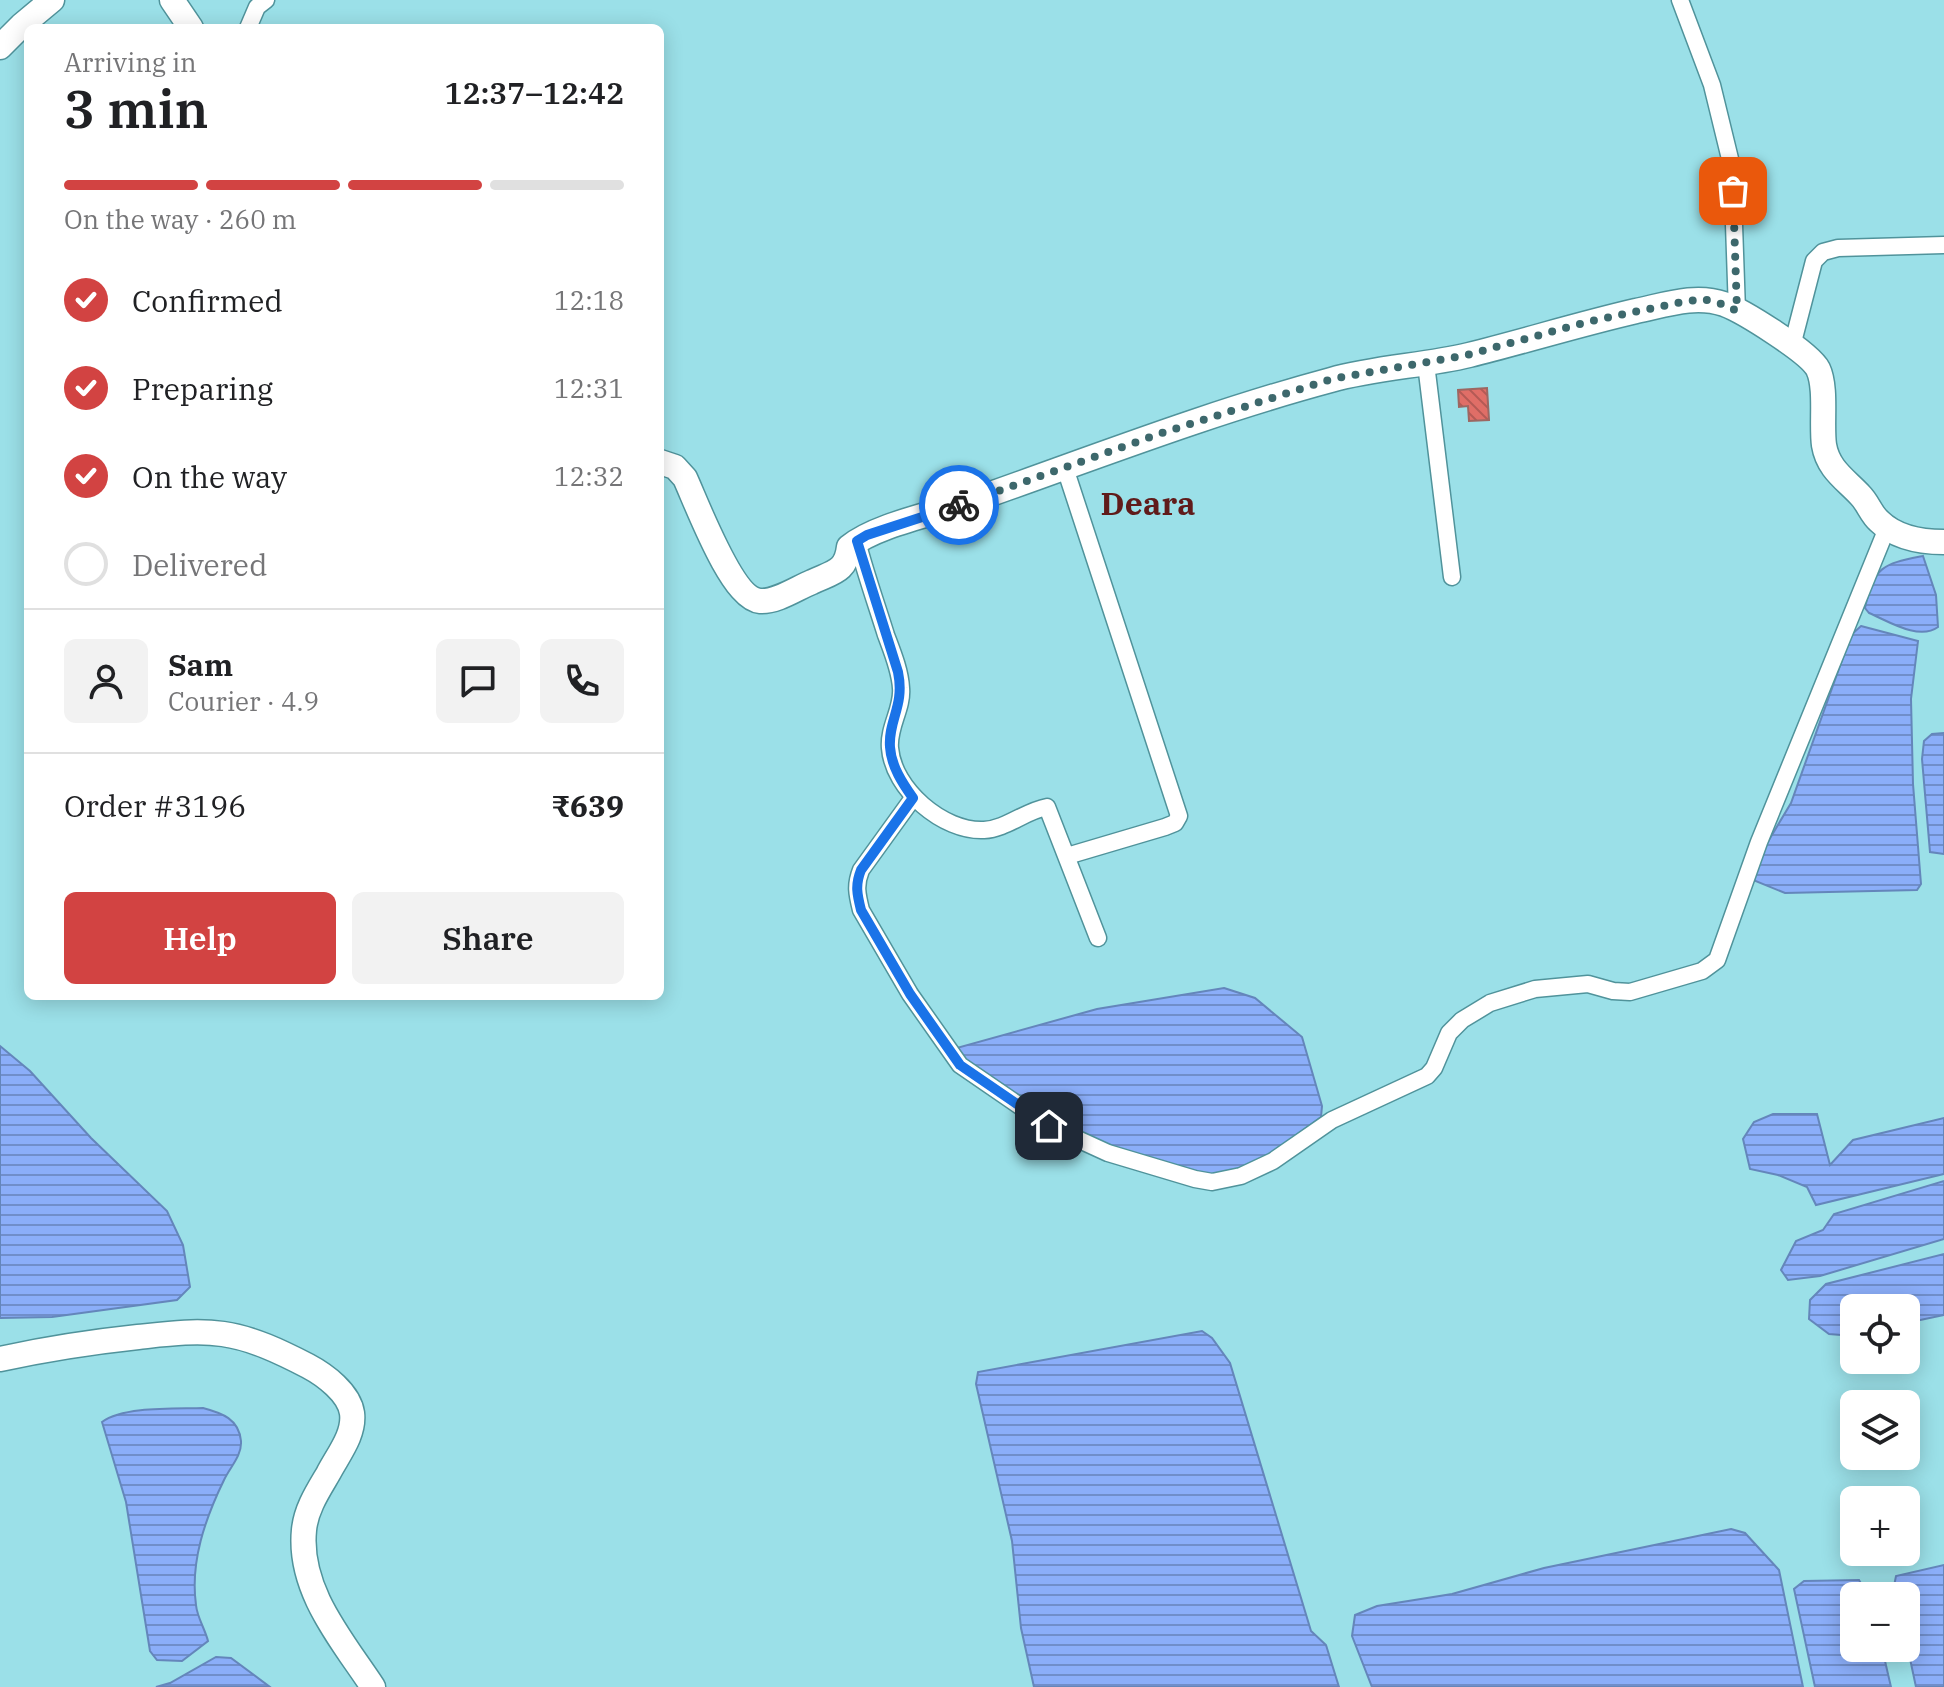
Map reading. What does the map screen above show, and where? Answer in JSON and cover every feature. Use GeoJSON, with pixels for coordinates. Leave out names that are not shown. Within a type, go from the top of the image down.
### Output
{"type":"FeatureCollection","features":[{"type":"Feature","properties":{"kind":"main road"},"geometry":{"type":"LineString","coordinates":[[0,47],[52,0]]}},
{"type":"Feature","properties":{"kind":"main road"},"geometry":{"type":"LineString","coordinates":[[172,0],[188,24]]}},
{"type":"Feature","properties":{"kind":"main road"},"geometry":{"type":"LineString","coordinates":[[664,463],[675,467],[685,478],[731,575],[743,593],[759,601],[777,598],[839,570],[847,562],[849,547],[857,541],[1162,433],[1332,379],[1426,364],[1587,322],[1703,299],[1737,311],[1806,355],[1818,369],[1821,382],[1824,447],[1830,465],[1887,528],[1908,538],[1944,542]]}},
{"type":"Feature","properties":{"kind":"main road"},"geometry":{"type":"LineString","coordinates":[[0,1359],[42,1349],[110,1340],[191,1332],[222,1334],[251,1340],[290,1357],[317,1370],[335,1385],[352,1411],[352,1424],[348,1438],[311,1504],[304,1529],[305,1563],[311,1587],[325,1614],[373,1687]]}},
{"type":"Feature","properties":{"kind":"street"},"geometry":{"type":"LineString","coordinates":[[250,24],[257,7],[266,0]]}},
{"type":"Feature","properties":{"kind":"street"},"geometry":{"type":"LineString","coordinates":[[1680,0],[1712,85],[1732,167],[1737,311]]}},
{"type":"Feature","properties":{"kind":"street"},"geometry":{"type":"LineString","coordinates":[[1792,346],[1814,261],[1823,252],[1838,248],[1944,245]]}},
{"type":"Feature","properties":{"kind":"street"},"geometry":{"type":"LineString","coordinates":[[1426,364],[1452,577]]}},
{"type":"Feature","properties":{"kind":"street"},"geometry":{"type":"LineString","coordinates":[[1065,468],[1179,816],[1175,823],[1165,827],[1067,856]]}},
{"type":"Feature","properties":{"kind":"street"},"geometry":{"type":"LineString","coordinates":[[913,798],[861,870],[855,883],[857,895],[861,910],[910,994],[960,1065],[1049,1126],[1108,1153],[1212,1182],[1241,1176],[1273,1161],[1332,1120],[1427,1076],[1434,1068],[1449,1033],[1462,1020],[1490,1003],[1535,989],[1588,984],[1630,992],[1711,966],[1724,947],[1759,842],[1887,528]]}},
{"type":"Feature","properties":{"kind":"street"},"geometry":{"type":"LineString","coordinates":[[857,541],[902,690],[890,748],[903,785],[928,811],[966,828],[983,830],[999,826],[1047,807],[1098,938]]}},
{"type":"Feature","properties":{"kind":"water"},"geometry":{"type":"Polygon","coordinates":[[[1923,556],[1936,595],[1938,627],[1930,631],[1913,631],[1869,613],[1865,608],[1877,575],[1899,561],[1923,556]]]}},
{"type":"Feature","properties":{"kind":"water"},"geometry":{"type":"Polygon","coordinates":[[[1861,626],[1918,641],[1911,699],[1913,784],[1921,884],[1917,890],[1785,893],[1753,880],[1760,855],[1791,803],[1851,635],[1861,626]]]}},
{"type":"Feature","properties":{"kind":"water"},"geometry":{"type":"Polygon","coordinates":[[[1944,733],[1944,854],[1930,852],[1922,759],[1924,741],[1932,734],[1944,733]]]}},
{"type":"Feature","properties":{"kind":"water"},"geometry":{"type":"Polygon","coordinates":[[[1224,988],[1255,998],[1302,1037],[1322,1106],[1321,1117],[1263,1160],[1228,1174],[1198,1175],[1098,1146],[975,1080],[953,1049],[1097,1009],[1224,988]]]}},
{"type":"Feature","properties":{"kind":"water"},"geometry":{"type":"Polygon","coordinates":[[[0,1046],[30,1071],[91,1138],[167,1211],[183,1245],[190,1287],[177,1300],[52,1317],[0,1318],[0,1046]]]}},
{"type":"Feature","properties":{"kind":"water"},"geometry":{"type":"Polygon","coordinates":[[[1773,1114],[1817,1114],[1830,1165],[1853,1140],[1944,1118],[1944,1174],[1816,1205],[1807,1187],[1778,1175],[1750,1169],[1743,1139],[1754,1122],[1773,1114]]]}},
{"type":"Feature","properties":{"kind":"water"},"geometry":{"type":"Polygon","coordinates":[[[1944,1181],[1944,1239],[1820,1276],[1788,1280],[1781,1270],[1796,1241],[1823,1230],[1834,1214],[1944,1181]]]}},
{"type":"Feature","properties":{"kind":"water"},"geometry":{"type":"Polygon","coordinates":[[[1944,1254],[1944,1315],[1920,1320],[1920,1294],[1840,1294],[1840,1335],[1829,1334],[1809,1319],[1810,1300],[1826,1284],[1944,1254]]]}},
{"type":"Feature","properties":{"kind":"water"},"geometry":{"type":"Polygon","coordinates":[[[1202,1331],[1212,1338],[1230,1363],[1311,1631],[1326,1645],[1339,1687],[1034,1687],[1021,1628],[1012,1541],[976,1384],[978,1372],[1202,1331]]]}},
{"type":"Feature","properties":{"kind":"water"},"geometry":{"type":"Polygon","coordinates":[[[203,1408],[233,1422],[241,1441],[238,1457],[211,1510],[197,1557],[196,1605],[208,1641],[182,1661],[157,1660],[150,1651],[126,1502],[102,1422],[137,1411],[203,1408]]]}},
{"type":"Feature","properties":{"kind":"water"},"geometry":{"type":"Polygon","coordinates":[[[1731,1529],[1745,1533],[1779,1570],[1803,1687],[1372,1687],[1352,1636],[1355,1615],[1377,1606],[1452,1594],[1544,1568],[1731,1529]]]}},
{"type":"Feature","properties":{"kind":"water"},"geometry":{"type":"Polygon","coordinates":[[[1944,1565],[1944,1687],[1916,1687],[1911,1662],[1920,1662],[1920,1582],[1895,1582],[1896,1576],[1944,1565]]]}},
{"type":"Feature","properties":{"kind":"water"},"geometry":{"type":"Polygon","coordinates":[[[1859,1580],[1840,1582],[1840,1662],[1885,1662],[1891,1687],[1815,1687],[1794,1589],[1804,1581],[1859,1580]]]}},
{"type":"Feature","properties":{"kind":"water"},"geometry":{"type":"Polygon","coordinates":[[[216,1657],[231,1658],[270,1687],[156,1687],[170,1683],[216,1657]]]}},
{"type":"Feature","properties":{"kind":"building"},"geometry":{"type":"Polygon","coordinates":[[[1487,388],[1489,420],[1469,421],[1468,406],[1459,407],[1458,390],[1487,388]]]}},
{"type":"Feature","properties":{"kind":"way so far"},"geometry":{"type":"LineString","coordinates":[[959,505],[1162,433],[1332,379],[1467,355],[1587,322],[1677,303],[1703,299],[1737,311],[1733,191]]}},
{"type":"Feature","properties":{"kind":"district","name":"Deara"},"geometry":{"type":"Point","coordinates":[1148,504]}},
{"type":"Feature","properties":{"kind":"route"},"geometry":{"type":"LineString","coordinates":[[959,505],[857,541],[902,690],[891,731],[890,748],[903,785],[913,798],[871,854],[855,883],[861,910],[910,994],[960,1065],[1049,1126]]}}]}
